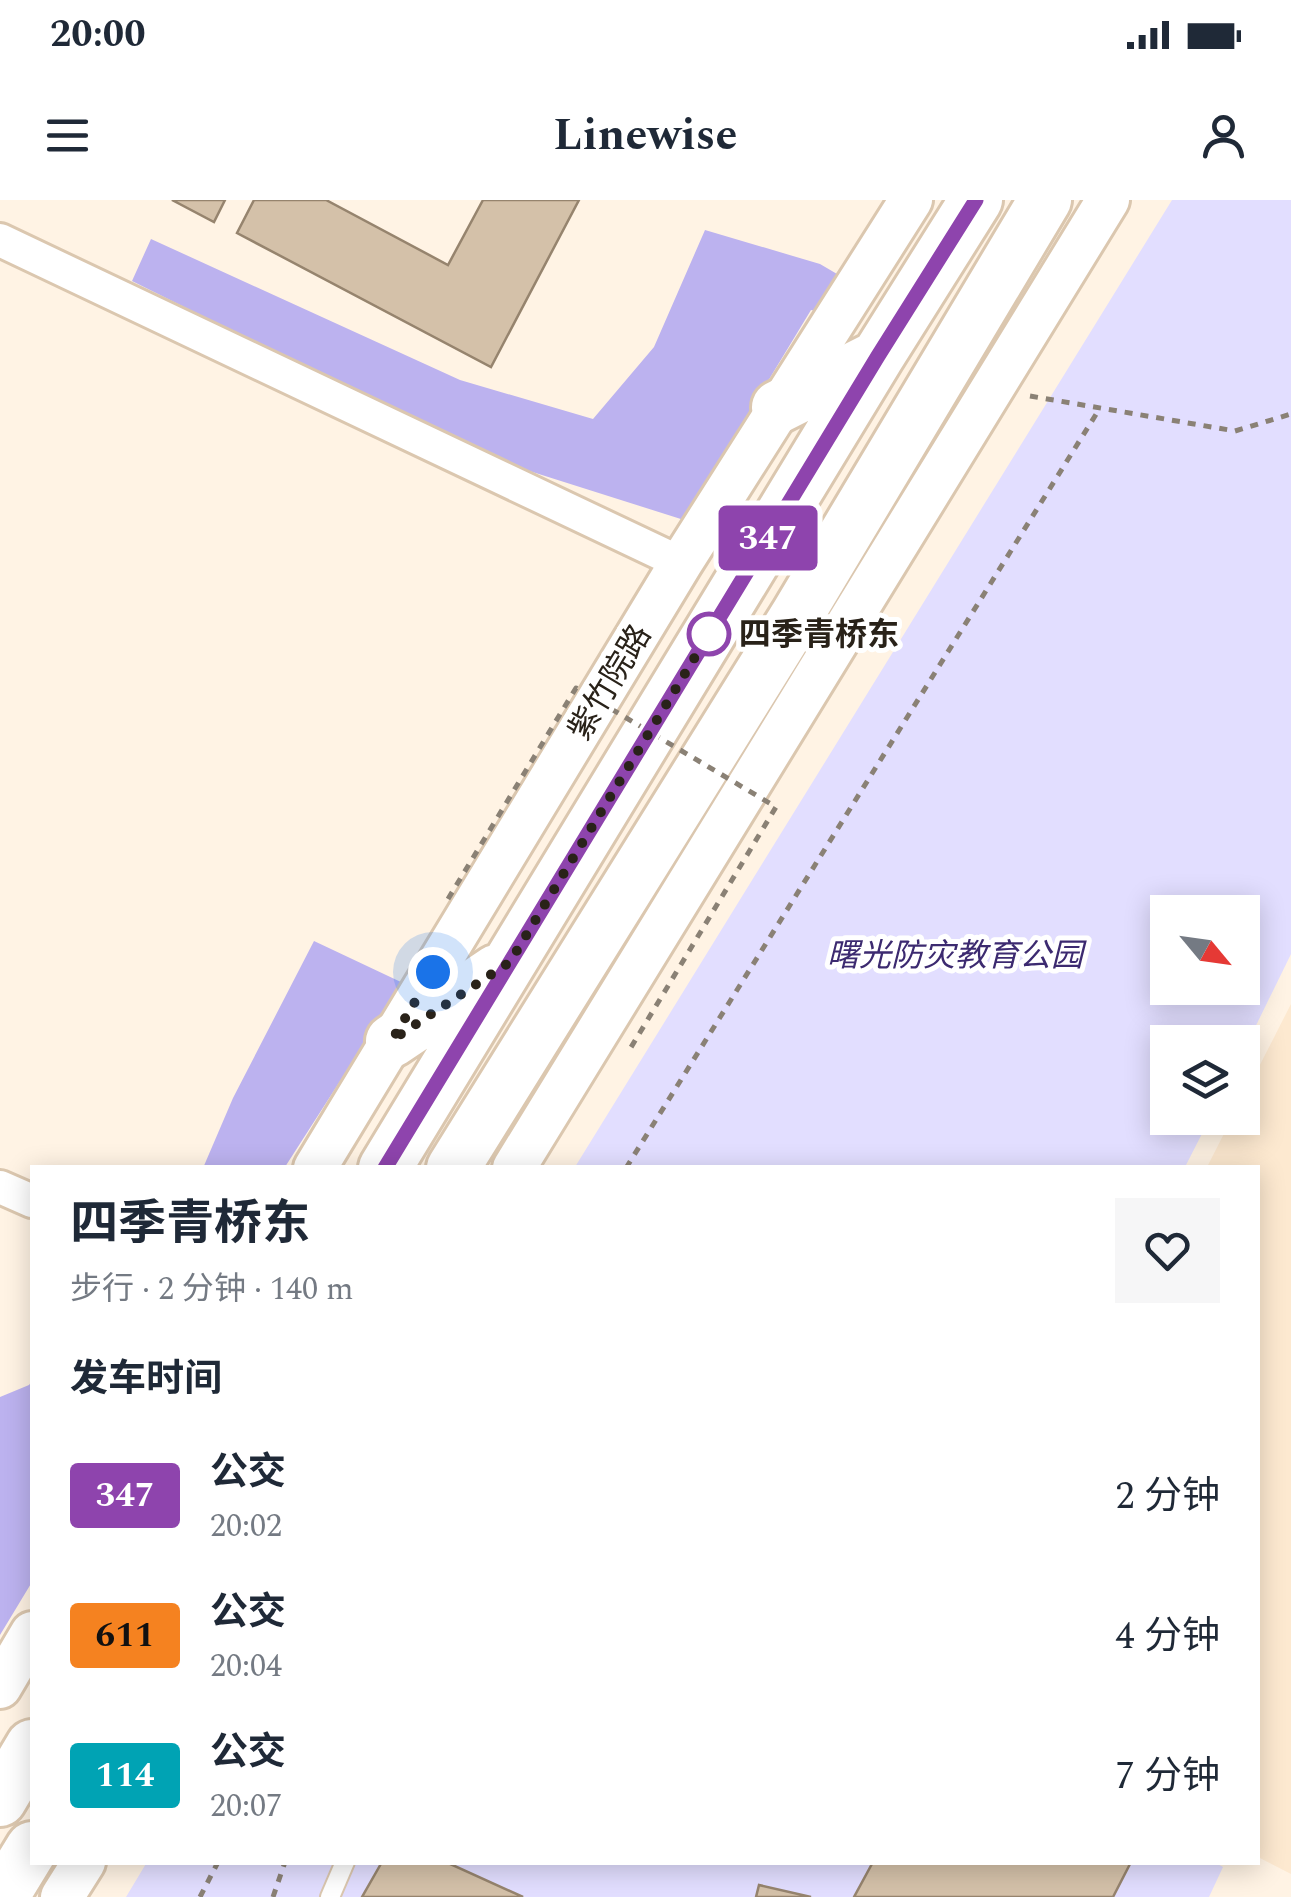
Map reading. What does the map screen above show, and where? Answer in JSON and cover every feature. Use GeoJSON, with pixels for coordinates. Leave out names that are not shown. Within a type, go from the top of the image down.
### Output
{"type":"FeatureCollection","features":[{"type":"Feature","properties":{"kind":"main road","name":"紫竹院路"},"geometry":{"type":"LineString","coordinates":[[387,1165],[976,200]]}},
{"type":"Feature","properties":{"kind":"main road"},"geometry":{"type":"LineString","coordinates":[[454,1165],[797,615],[1045,200]]}},
{"type":"Feature","properties":{"kind":"main road"},"geometry":{"type":"LineString","coordinates":[[778,407],[878,356]]}},
{"type":"Feature","properties":{"kind":"main road"},"geometry":{"type":"LineString","coordinates":[[392,1040],[510,962]]}},
{"type":"Feature","properties":{"kind":"main road"},"geometry":{"type":"LineString","coordinates":[[0,1800],[30,1749]]}},
{"type":"Feature","properties":{"kind":"main road"},"geometry":{"type":"LineString","coordinates":[[2,1897],[30,1851]]}},
{"type":"Feature","properties":{"kind":"street","name":"紫竹院路"},"geometry":{"type":"LineString","coordinates":[[317,1165],[778,407],[911,200]]}},
{"type":"Feature","properties":{"kind":"street"},"geometry":{"type":"LineString","coordinates":[[516,1165],[1108,200]]}},
{"type":"Feature","properties":{"kind":"street"},"geometry":{"type":"LineString","coordinates":[[0,240],[682,563]]}},
{"type":"Feature","properties":{"kind":"street"},"geometry":{"type":"LineString","coordinates":[[0,1187],[30,1200]]}},
{"type":"Feature","properties":{"kind":"street"},"geometry":{"type":"LineString","coordinates":[[0,1687],[30,1636]]}},
{"type":"Feature","properties":{"kind":"street"},"geometry":{"type":"LineString","coordinates":[[62,1897],[82,1865]]}},
{"type":"Feature","properties":{"kind":"lane"},"geometry":{"type":"LineString","coordinates":[[330,1897],[344,1865]]}},
{"type":"Feature","properties":{"kind":"path"},"geometry":{"type":"LineString","coordinates":[[1022,395],[1235,431],[1291,414]]}},
{"type":"Feature","properties":{"kind":"path"},"geometry":{"type":"LineString","coordinates":[[628,1165],[1100,408]]}},
{"type":"Feature","properties":{"kind":"path"},"geometry":{"type":"LineString","coordinates":[[448,899],[576,688],[776,807],[630,1048]]}},
{"type":"Feature","properties":{"kind":"path"},"geometry":{"type":"LineString","coordinates":[[200,1897],[216,1865]]}},
{"type":"Feature","properties":{"kind":"path"},"geometry":{"type":"LineString","coordinates":[[273,1897],[284,1865]]}},
{"type":"Feature","properties":{"kind":"shaded area"},"geometry":{"type":"Polygon","coordinates":[[[705,230],[820,264],[849,281],[829,314],[811,310],[684,520],[482,456],[132,281],[151,239],[460,380],[593,419],[654,347],[705,230]]]}},
{"type":"Feature","properties":{"kind":"shaded area"},"geometry":{"type":"Polygon","coordinates":[[[314,941],[403,983],[286,1165],[204,1165],[233,1098],[314,941]]]}},
{"type":"Feature","properties":{"kind":"shaded area"},"geometry":{"type":"Polygon","coordinates":[[[1291,1004],[1291,1874],[1260,1858],[1260,1165],[1208,1165],[1223,1135],[1260,1135],[1260,1065],[1291,1004]]]}},
{"type":"Feature","properties":{"kind":"shaded area"},"geometry":{"type":"Polygon","coordinates":[[[29,1385],[30,1585],[0,1635],[0,1397],[29,1385]]]}},
{"type":"Feature","properties":{"kind":"green space","name":"曙光防灾教育公园"},"geometry":{"type":"Polygon","coordinates":[[[1172,200],[1291,200],[1291,954],[1256,1025],[1150,1025],[1150,1135],[1201,1135],[1186,1165],[576,1165],[1172,200]]]}},
{"type":"Feature","properties":{"kind":"green space"},"geometry":{"type":"Polygon","coordinates":[[[145,1865],[1223,1867],[1209,1897],[126,1897],[145,1865]]]}},
{"type":"Feature","properties":{"kind":"building"},"geometry":{"type":"Polygon","coordinates":[[[172,200],[225,200],[214,222],[172,200]]]}},
{"type":"Feature","properties":{"kind":"building"},"geometry":{"type":"Polygon","coordinates":[[[254,200],[326,200],[448,265],[483,200],[579,200],[491,367],[237,233],[254,200]]]}},
{"type":"Feature","properties":{"kind":"building"},"geometry":{"type":"Polygon","coordinates":[[[380,1865],[453,1865],[523,1897],[362,1897],[380,1865]]]}},
{"type":"Feature","properties":{"kind":"building"},"geometry":{"type":"Polygon","coordinates":[[[871,1865],[1129,1865],[1113,1897],[854,1897],[871,1865]]]}},
{"type":"Feature","properties":{"kind":"building"},"geometry":{"type":"Polygon","coordinates":[[[759,1885],[811,1897],[756,1897],[759,1885]]]}},
{"type":"Feature","properties":{"kind":"bus line","name":"347"},"geometry":{"type":"LineString","coordinates":[[387,1165],[976,200]]}},
{"type":"Feature","properties":{"kind":"place","name":"四季青桥东"},"geometry":{"type":"Point","coordinates":[709,634]}},
{"type":"Feature","properties":{"kind":"route"},"geometry":{"type":"LineString","coordinates":[[433,972],[392,1040],[510,962],[709,634]]}}]}
